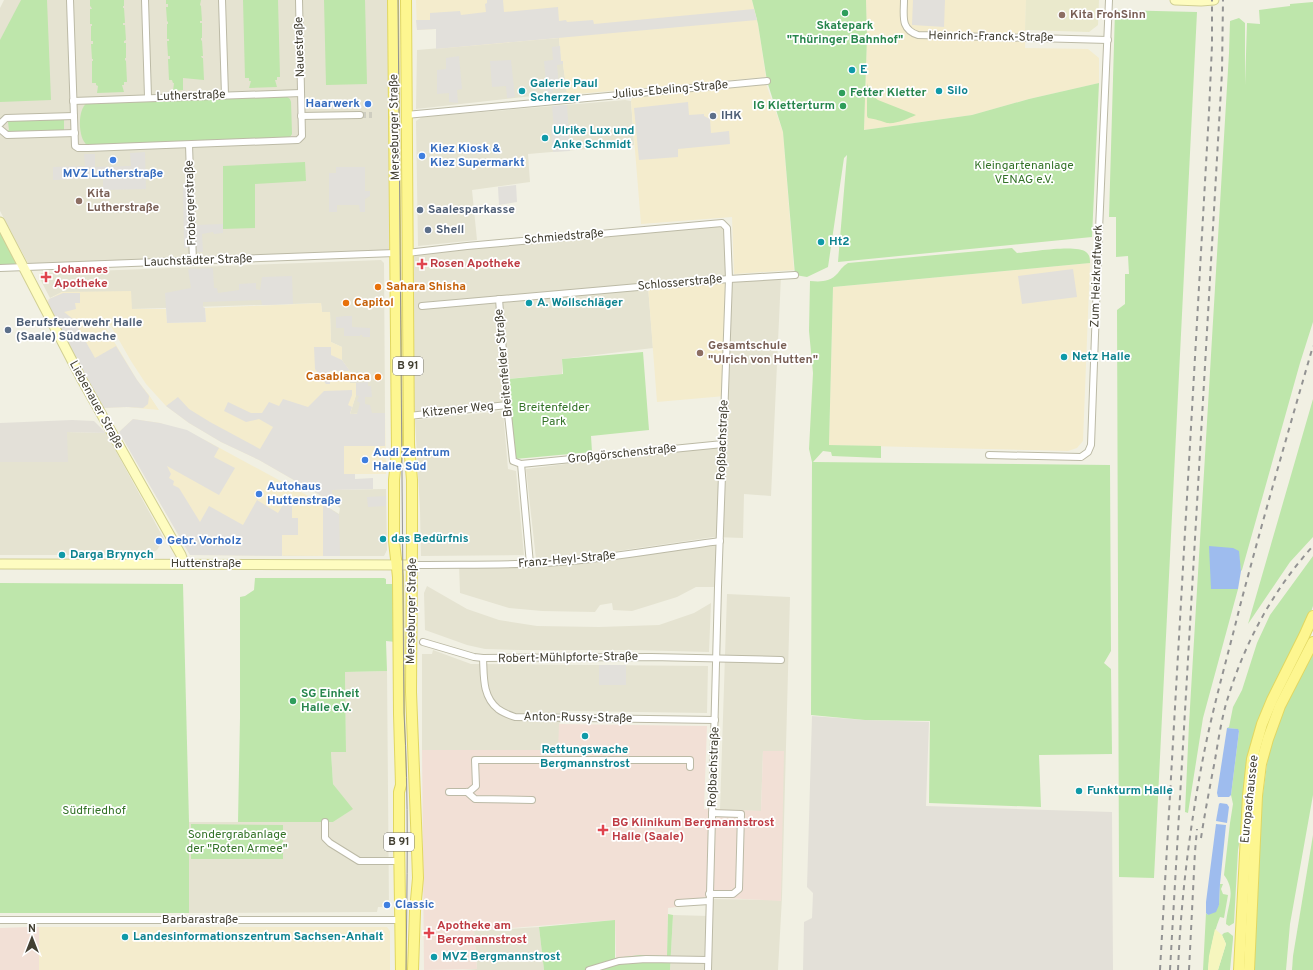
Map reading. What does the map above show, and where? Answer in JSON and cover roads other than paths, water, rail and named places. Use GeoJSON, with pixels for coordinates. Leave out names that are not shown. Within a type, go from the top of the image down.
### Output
{"type":"FeatureCollection","features":[{"type":"Feature","properties":{"kind":"main road","name":"Merseburger Straße"},"geometry":{"type":"LineString","coordinates":[[393,0],[396,452],[394,508],[396,565],[398,577],[401,970]]}},
{"type":"Feature","properties":{"kind":"main road","name":"Merseburger Straße"},"geometry":{"type":"LineString","coordinates":[[406,0],[409,453],[412,480],[413,565],[411,692],[418,878],[415,911],[413,970]]}},
{"type":"Feature","properties":{"kind":"main road"},"geometry":{"type":"LineString","coordinates":[[395,253],[407,253]]}},
{"type":"Feature","properties":{"kind":"main road","name":"Europachaussee"},"geometry":{"type":"LineString","coordinates":[[1238,970],[1240,958],[1248,796],[1252,760],[1260,730],[1272,700],[1313,616]]}},
{"type":"Feature","properties":{"kind":"main road","name":"Europachaussee"},"geometry":{"type":"LineString","coordinates":[[1249,970],[1261,764],[1269,734],[1280,706],[1313,642]]}},
{"type":"Feature","properties":{"kind":"street"},"geometry":{"type":"LineString","coordinates":[[70,0],[75,146],[78,148],[298,140],[302,136],[301,93]]}},
{"type":"Feature","properties":{"kind":"street"},"geometry":{"type":"LineString","coordinates":[[145,0],[148,97]]}},
{"type":"Feature","properties":{"kind":"street"},"geometry":{"type":"LineString","coordinates":[[222,0],[225,95]]}},
{"type":"Feature","properties":{"kind":"street","name":"Nauestraße"},"geometry":{"type":"LineString","coordinates":[[299,0],[301,93]]}},
{"type":"Feature","properties":{"kind":"street","name":"Heinrich-Franck-Straße"},"geometry":{"type":"LineString","coordinates":[[904,0],[905,26],[911,33],[918,35],[1108,40]]}},
{"type":"Feature","properties":{"kind":"street","name":"Zum Heizkraftwerk"},"geometry":{"type":"LineString","coordinates":[[989,455],[1082,457],[1088,452],[1091,446],[1109,0]]}},
{"type":"Feature","properties":{"kind":"street"},"geometry":{"type":"LineString","coordinates":[[1175,0],[1214,0]]}},
{"type":"Feature","properties":{"kind":"street","name":"Julius-Ebeling-Straße"},"geometry":{"type":"LineString","coordinates":[[406,115],[767,80]]}},
{"type":"Feature","properties":{"kind":"street","name":"Lutherstraße"},"geometry":{"type":"LineString","coordinates":[[73,100],[301,93]]}},
{"type":"Feature","properties":{"kind":"street"},"geometry":{"type":"LineString","coordinates":[[301,116],[360,114]]}},
{"type":"Feature","properties":{"kind":"street"},"geometry":{"type":"LineString","coordinates":[[0,124],[6,118],[74,116]]}},
{"type":"Feature","properties":{"kind":"street"},"geometry":{"type":"LineString","coordinates":[[0,129],[7,135],[75,133]]}},
{"type":"Feature","properties":{"kind":"street","name":"Frobergerstraße"},"geometry":{"type":"LineString","coordinates":[[190,145],[193,262]]}},
{"type":"Feature","properties":{"kind":"street","name":"Liebenauer Straße"},"geometry":{"type":"LineString","coordinates":[[0,222],[81,378],[181,555],[184,564]]}},
{"type":"Feature","properties":{"kind":"street","name":"Schmiedstraße"},"geometry":{"type":"LineString","coordinates":[[407,253],[466,246],[722,223]]}},
{"type":"Feature","properties":{"kind":"street","name":"Roßbachstraße"},"geometry":{"type":"LineString","coordinates":[[708,970],[729,279],[727,228],[722,223]]}},
{"type":"Feature","properties":{"kind":"street","name":"Lauchstädter Straße"},"geometry":{"type":"LineString","coordinates":[[0,268],[193,262],[395,253]]}},
{"type":"Feature","properties":{"kind":"street","name":"Schlosserstraße"},"geometry":{"type":"LineString","coordinates":[[422,306],[729,279],[795,275]]}},
{"type":"Feature","properties":{"kind":"street","name":"Breitenfelder Straße"},"geometry":{"type":"LineString","coordinates":[[499,299],[513,461],[521,464],[530,564]]}},
{"type":"Feature","properties":{"kind":"street","name":"Kitzener Weg"},"geometry":{"type":"LineString","coordinates":[[409,416],[507,405]]}},
{"type":"Feature","properties":{"kind":"street","name":"Großgörschenstraße"},"geometry":{"type":"LineString","coordinates":[[521,464],[723,444]]}},
{"type":"Feature","properties":{"kind":"street","name":"Franz-Heyl-Straße"},"geometry":{"type":"LineString","coordinates":[[413,565],[530,564],[583,560],[720,541]]}},
{"type":"Feature","properties":{"kind":"street","name":"Huttenstraße"},"geometry":{"type":"LineString","coordinates":[[0,564],[413,565]]}},
{"type":"Feature","properties":{"kind":"street","name":"Robert-Mühlpforte-Straße"},"geometry":{"type":"LineString","coordinates":[[423,642],[474,657],[483,658],[650,657],[717,660]]}},
{"type":"Feature","properties":{"kind":"street","name":"Anton-Russy-Straße"},"geometry":{"type":"LineString","coordinates":[[483,658],[486,694],[497,708],[514,717],[715,720]]}},
{"type":"Feature","properties":{"kind":"street"},"geometry":{"type":"LineString","coordinates":[[717,660],[781,660]]}},
{"type":"Feature","properties":{"kind":"street"},"geometry":{"type":"LineString","coordinates":[[449,792],[470,792],[476,786],[475,760],[597,762],[690,760],[690,767]]}},
{"type":"Feature","properties":{"kind":"street"},"geometry":{"type":"LineString","coordinates":[[467,792],[475,800],[532,800]]}},
{"type":"Feature","properties":{"kind":"street"},"geometry":{"type":"LineString","coordinates":[[710,894],[733,894],[739,889],[741,814],[712,813]]}},
{"type":"Feature","properties":{"kind":"street"},"geometry":{"type":"LineString","coordinates":[[325,822],[326,838],[330,843],[359,861],[400,862]]}},
{"type":"Feature","properties":{"kind":"street"},"geometry":{"type":"LineString","coordinates":[[678,903],[709,901]]}},
{"type":"Feature","properties":{"kind":"street","name":"Barbarastraße"},"geometry":{"type":"LineString","coordinates":[[0,920],[400,920]]}},
{"type":"Feature","properties":{"kind":"street"},"geometry":{"type":"LineString","coordinates":[[589,970],[619,961],[646,959],[708,960]]}},
{"type":"Feature","properties":{"kind":"water"},"geometry":{"type":"Polygon","coordinates":[[[1209,546],[1233,548],[1239,551],[1241,571],[1238,589],[1211,589],[1209,546]]]}},
{"type":"Feature","properties":{"kind":"water"},"geometry":{"type":"Polygon","coordinates":[[[1227,728],[1238,729],[1239,731],[1231,795],[1229,797],[1218,797],[1217,793],[1227,728]]]}},
{"type":"Feature","properties":{"kind":"water"},"geometry":{"type":"Polygon","coordinates":[[[1220,803],[1227,804],[1229,807],[1227,823],[1216,821],[1220,803]]]}},
{"type":"Feature","properties":{"kind":"water"},"geometry":{"type":"Polygon","coordinates":[[[1216,824],[1226,825],[1219,905],[1216,912],[1208,915],[1206,913],[1206,902],[1216,824]]]}},
{"type":"Feature","properties":{"kind":"tunnel"},"geometry":{"type":"LineString","coordinates":[[360,115],[372,115]]}},
{"type":"Feature","properties":{"kind":"tram line"},"geometry":{"type":"LineString","coordinates":[[398,0],[404,713],[407,809],[406,970]]}},
{"type":"Feature","properties":{"kind":"railway"},"geometry":{"type":"LineString","coordinates":[[1160,970],[1209,112],[1212,45],[1212,0]]}},
{"type":"Feature","properties":{"kind":"railway"},"geometry":{"type":"LineString","coordinates":[[1170,970],[1222,72],[1223,0]]}},
{"type":"Feature","properties":{"kind":"railway"},"geometry":{"type":"LineString","coordinates":[[1178,970],[1181,915],[1187,861],[1194,807],[1208,734],[1249,573],[1313,346]]}},
{"type":"Feature","properties":{"kind":"railway"},"geometry":{"type":"LineString","coordinates":[[1201,838],[1226,704],[1241,661],[1260,620],[1272,600],[1298,563],[1313,546]]}},
{"type":"Feature","properties":{"kind":"railway"},"geometry":{"type":"LineString","coordinates":[[1189,970],[1197,829]]}},
{"type":"Feature","properties":{"kind":"place","name":"Skatepark \"Thüringer Bahnhof\""},"geometry":{"type":"Point","coordinates":[845,13]}},
{"type":"Feature","properties":{"kind":"place","name":"Kita FrohSinn"},"geometry":{"type":"Point","coordinates":[1062,15]}},
{"type":"Feature","properties":{"kind":"place","name":"E"},"geometry":{"type":"Point","coordinates":[852,70]}},
{"type":"Feature","properties":{"kind":"place","name":"Galerie Paul Scherzer"},"geometry":{"type":"Point","coordinates":[522,91]}},
{"type":"Feature","properties":{"kind":"place","name":"Silo"},"geometry":{"type":"Point","coordinates":[939,91]}},
{"type":"Feature","properties":{"kind":"place","name":"Fetter Kletter"},"geometry":{"type":"Point","coordinates":[842,93]}},
{"type":"Feature","properties":{"kind":"place","name":"Haarwerk"},"geometry":{"type":"Point","coordinates":[368,104]}},
{"type":"Feature","properties":{"kind":"place","name":"IG Kletterturm"},"geometry":{"type":"Point","coordinates":[843,106]}},
{"type":"Feature","properties":{"kind":"place","name":"IHK"},"geometry":{"type":"Point","coordinates":[713,116]}},
{"type":"Feature","properties":{"kind":"place","name":"Ulrike Lux und Anke Schmidt"},"geometry":{"type":"Point","coordinates":[545,138]}},
{"type":"Feature","properties":{"kind":"place","name":"Kiez Kiosk & Kiez Supermarkt"},"geometry":{"type":"Point","coordinates":[422,156]}},
{"type":"Feature","properties":{"kind":"place","name":"MVZ Lutherstraße"},"geometry":{"type":"Point","coordinates":[113,160]}},
{"type":"Feature","properties":{"kind":"place","name":"Kita Lutherstraße"},"geometry":{"type":"Point","coordinates":[79,201]}},
{"type":"Feature","properties":{"kind":"place","name":"Saalesparkasse"},"geometry":{"type":"Point","coordinates":[420,210]}},
{"type":"Feature","properties":{"kind":"place","name":"Shell"},"geometry":{"type":"Point","coordinates":[428,230]}},
{"type":"Feature","properties":{"kind":"place","name":"Ht2"},"geometry":{"type":"Point","coordinates":[821,242]}},
{"type":"Feature","properties":{"kind":"place","name":"Rosen Apotheke"},"geometry":{"type":"Point","coordinates":[422,264]}},
{"type":"Feature","properties":{"kind":"place","name":"Johannes Apotheke"},"geometry":{"type":"Point","coordinates":[46,277]}},
{"type":"Feature","properties":{"kind":"place","name":"Sahara Shisha"},"geometry":{"type":"Point","coordinates":[378,287]}},
{"type":"Feature","properties":{"kind":"place","name":"Capitol"},"geometry":{"type":"Point","coordinates":[346,303]}},
{"type":"Feature","properties":{"kind":"place","name":"A. Wollschläger"},"geometry":{"type":"Point","coordinates":[529,303]}},
{"type":"Feature","properties":{"kind":"place","name":"Berufsfeuerwehr Halle (Saale) Südwache"},"geometry":{"type":"Point","coordinates":[8,330]}},
{"type":"Feature","properties":{"kind":"place","name":"Gesamtschule \"Ulrich von Hutten\""},"geometry":{"type":"Point","coordinates":[700,353]}},
{"type":"Feature","properties":{"kind":"place","name":"Netz Halle"},"geometry":{"type":"Point","coordinates":[1064,357]}},
{"type":"Feature","properties":{"kind":"place","name":"Casablanca"},"geometry":{"type":"Point","coordinates":[378,377]}},
{"type":"Feature","properties":{"kind":"place","name":"Audi Zentrum Halle Süd"},"geometry":{"type":"Point","coordinates":[365,460]}},
{"type":"Feature","properties":{"kind":"place","name":"Autohaus Huttenstraße"},"geometry":{"type":"Point","coordinates":[259,494]}},
{"type":"Feature","properties":{"kind":"place","name":"das Bedürfnis"},"geometry":{"type":"Point","coordinates":[383,539]}},
{"type":"Feature","properties":{"kind":"place","name":"Gebr. Vorholz"},"geometry":{"type":"Point","coordinates":[159,541]}},
{"type":"Feature","properties":{"kind":"place","name":"Darga Brynych"},"geometry":{"type":"Point","coordinates":[62,555]}},
{"type":"Feature","properties":{"kind":"place","name":"SG Einheit Halle e.V."},"geometry":{"type":"Point","coordinates":[293,701]}},
{"type":"Feature","properties":{"kind":"place","name":"Rettungswache Bergmannstrost"},"geometry":{"type":"Point","coordinates":[585,736]}},
{"type":"Feature","properties":{"kind":"place","name":"Funkturm Halle"},"geometry":{"type":"Point","coordinates":[1079,791]}},
{"type":"Feature","properties":{"kind":"place","name":"BG Klinikum Bergmannstrost Halle (Saale)"},"geometry":{"type":"Point","coordinates":[603,830]}},
{"type":"Feature","properties":{"kind":"place","name":"Classic"},"geometry":{"type":"Point","coordinates":[387,905]}},
{"type":"Feature","properties":{"kind":"place","name":"Apotheke am Bergmannstrost"},"geometry":{"type":"Point","coordinates":[429,933]}},
{"type":"Feature","properties":{"kind":"place","name":"Landesinformationszentrum Sachsen-Anhalt"},"geometry":{"type":"Point","coordinates":[125,937]}},
{"type":"Feature","properties":{"kind":"place","name":"MVZ Bergmannstrost"},"geometry":{"type":"Point","coordinates":[434,957]}},
{"type":"Feature","properties":{"kind":"park label","name":"Kleingartenanlage VENAG e.V."},"geometry":{"type":"Point","coordinates":[1024,173]}},
{"type":"Feature","properties":{"kind":"park label","name":"Breitenfelder Park"},"geometry":{"type":"Point","coordinates":[554,415]}},
{"type":"Feature","properties":{"kind":"park label","name":"Südfriedhof"},"geometry":{"type":"Point","coordinates":[94,811]}},
{"type":"Feature","properties":{"kind":"park label","name":"Sondergrabanlage der \"Roten Armee\""},"geometry":{"type":"Point","coordinates":[237,842]}}]}
